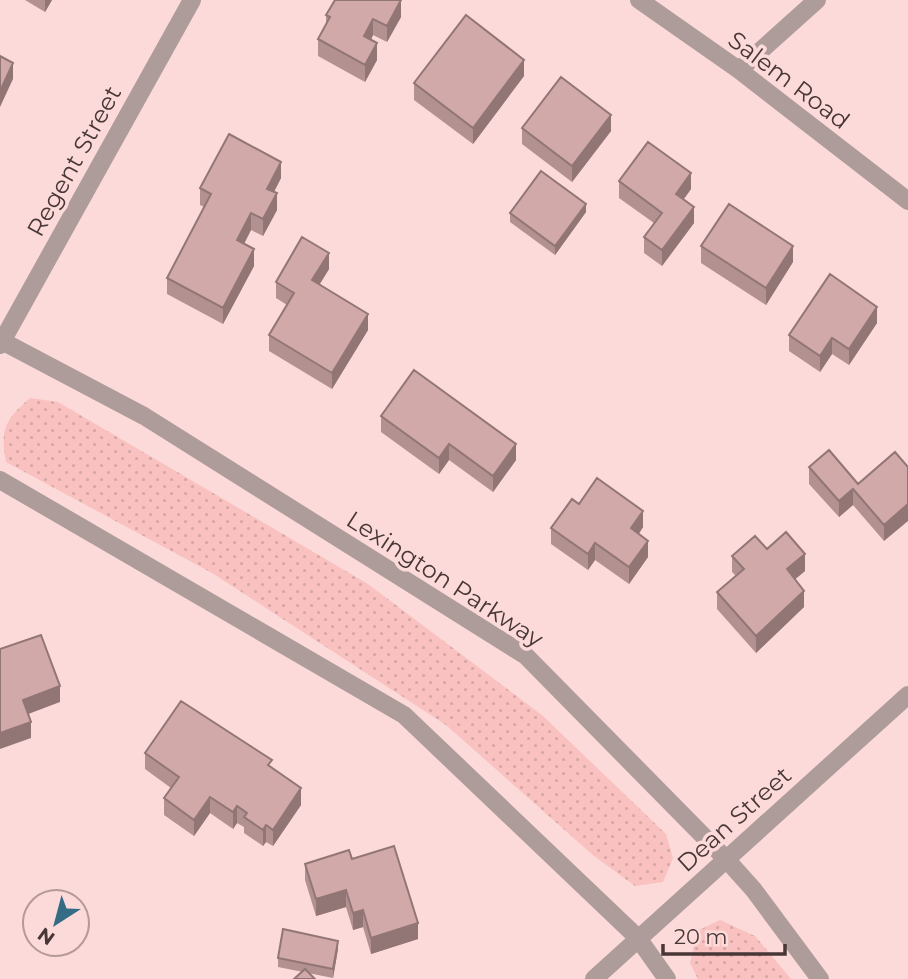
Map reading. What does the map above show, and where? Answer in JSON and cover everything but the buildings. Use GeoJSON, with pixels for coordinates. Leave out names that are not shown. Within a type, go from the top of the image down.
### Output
{"type":"FeatureCollection","features":[{"type":"Feature","properties":{"kind":"street","name":"Regent Street"},"geometry":{"type":"LineString","coordinates":[[1,342],[192,0]]}},
{"type":"Feature","properties":{"kind":"street","name":"Salem Road"},"geometry":{"type":"LineString","coordinates":[[639,0],[738,70],[908,201]]}},
{"type":"Feature","properties":{"kind":"street"},"geometry":{"type":"LineString","coordinates":[[738,70],[817,0]]}},
{"type":"Feature","properties":{"kind":"street","name":"Lexington Parkway"},"geometry":{"type":"LineString","coordinates":[[1,342],[144,416],[526,656],[726,859],[820,979]]}},
{"type":"Feature","properties":{"kind":"street"},"geometry":{"type":"LineString","coordinates":[[0,480],[404,715],[638,938],[667,979]]}},
{"type":"Feature","properties":{"kind":"street","name":"Dean Street"},"geometry":{"type":"LineString","coordinates":[[594,979],[908,695]]}},
{"type":"Feature","properties":{"kind":"shaded area"},"geometry":{"type":"Polygon","coordinates":[[[30,398],[58,402],[368,584],[543,716],[666,834],[673,858],[663,882],[635,886],[594,856],[446,725],[212,573],[6,462],[6,426],[30,398]]]}},
{"type":"Feature","properties":{"kind":"shaded area"},"geometry":{"type":"Polygon","coordinates":[[[720,920],[755,936],[791,979],[698,979],[690,963],[697,931],[720,920]]]}}]}
